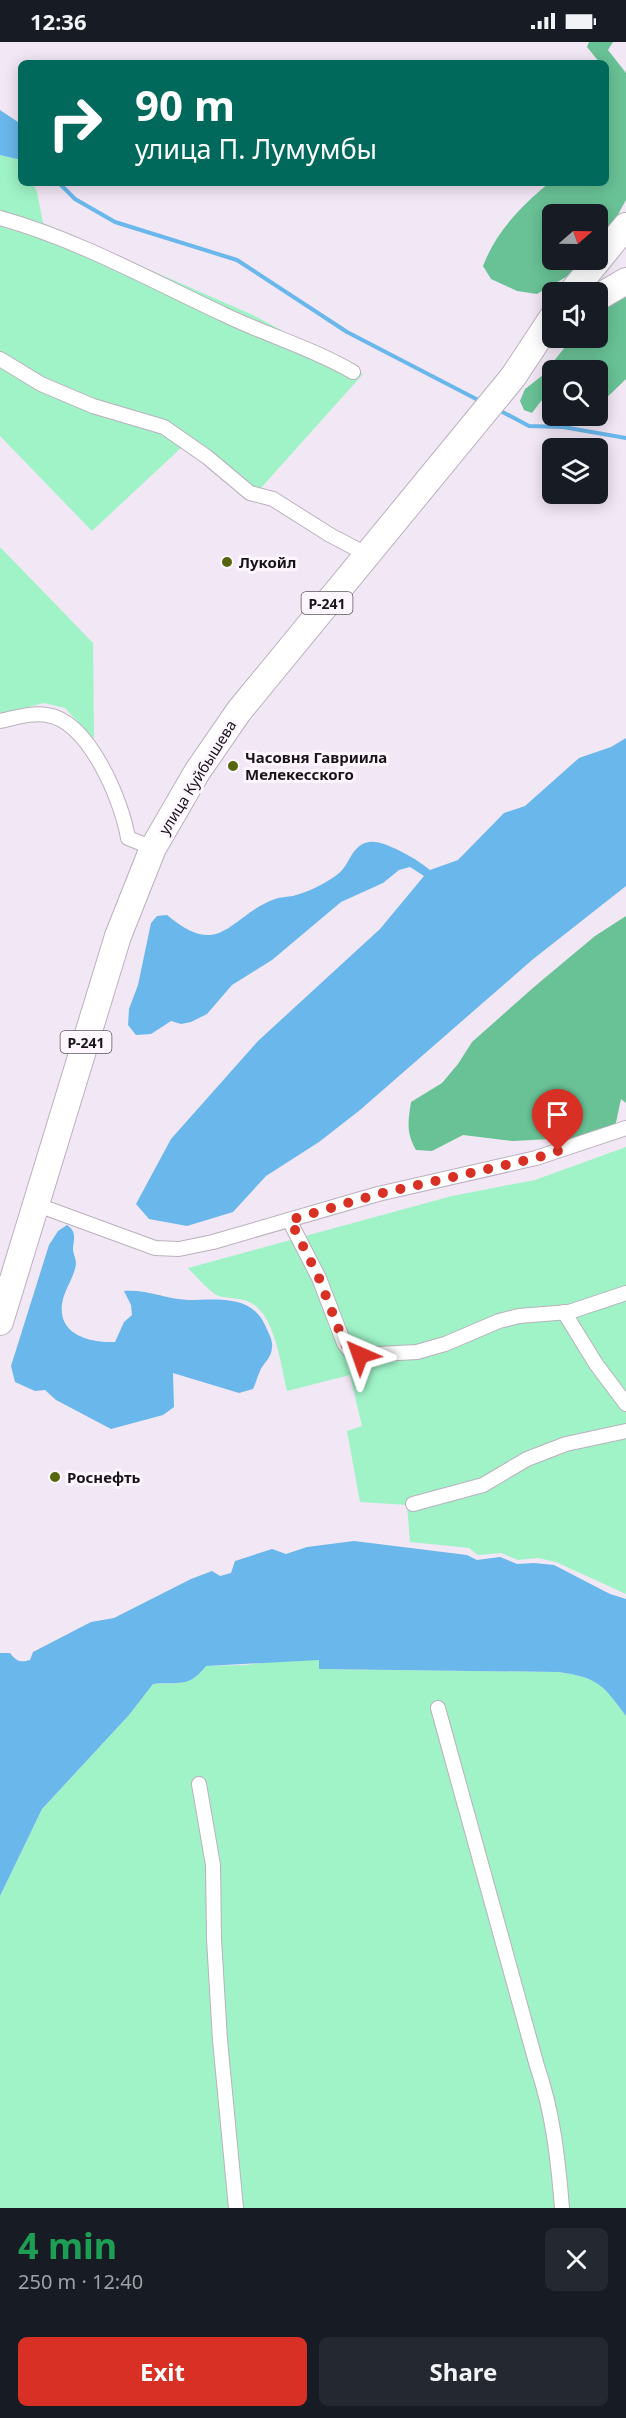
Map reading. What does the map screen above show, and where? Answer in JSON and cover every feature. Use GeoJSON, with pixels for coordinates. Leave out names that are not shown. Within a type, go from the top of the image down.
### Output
{"type":"FeatureCollection","features":[{"type":"Feature","properties":{"kind":"highway"},"geometry":{"type":"LineString","coordinates":[[581,282],[626,226]]}},
{"type":"Feature","properties":{"kind":"highway"},"geometry":{"type":"LineString","coordinates":[[608,292],[626,281]]}},
{"type":"Feature","properties":{"kind":"highway","name":"улица Куйбышева"},"geometry":{"type":"LineString","coordinates":[[0,1322],[118,936],[153,848],[197,771],[239,711],[518,371],[542,339]]}},
{"type":"Feature","properties":{"kind":"street"},"geometry":{"type":"LineString","coordinates":[[0,218],[28,226],[101,255],[225,315],[353,372]]}},
{"type":"Feature","properties":{"kind":"street"},"geometry":{"type":"LineString","coordinates":[[0,359],[41,384],[93,406],[164,427],[207,457],[250,493],[273,499],[330,535],[366,554]]}},
{"type":"Feature","properties":{"kind":"street"},"geometry":{"type":"LineString","coordinates":[[0,721],[35,714],[48,715],[69,724],[77,731],[96,758],[119,804],[128,838],[153,848]]}},
{"type":"Feature","properties":{"kind":"street"},"geometry":{"type":"LineString","coordinates":[[35,1204],[155,1248],[179,1249],[378,1194],[536,1158],[626,1128]]}},
{"type":"Feature","properties":{"kind":"street"},"geometry":{"type":"LineString","coordinates":[[290,1220],[319,1278],[344,1343],[350,1351],[360,1355],[417,1352],[438,1347],[499,1321],[519,1316],[564,1312],[626,1293]]}},
{"type":"Feature","properties":{"kind":"street"},"geometry":{"type":"LineString","coordinates":[[564,1312],[596,1364],[626,1404]]}},
{"type":"Feature","properties":{"kind":"street"},"geometry":{"type":"LineString","coordinates":[[413,1504],[483,1485],[527,1459],[549,1450],[626,1431]]}},
{"type":"Feature","properties":{"kind":"street"},"geometry":{"type":"LineString","coordinates":[[438,1708],[537,2066],[547,2091],[562,2208]]}},
{"type":"Feature","properties":{"kind":"street"},"geometry":{"type":"LineString","coordinates":[[199,1784],[213,1865],[214,1939],[220,2040],[236,2208]]}},
{"type":"Feature","properties":{"kind":"green space"},"geometry":{"type":"Polygon","coordinates":[[[589,42],[613,42],[608,50],[626,73],[626,200],[608,231],[608,204],[542,204],[542,270],[573,270],[557,282],[542,282],[542,291],[537,294],[517,291],[491,279],[483,266],[510,220],[546,186],[609,186],[609,60],[598,60],[587,47],[589,42]]]}},
{"type":"Feature","properties":{"kind":"green space"},"geometry":{"type":"Polygon","coordinates":[[[0,155],[18,159],[18,186],[34,186],[43,223],[253,315],[363,374],[251,499],[183,446],[92,531],[0,436],[0,155]]]}},
{"type":"Feature","properties":{"kind":"green space"},"geometry":{"type":"Polygon","coordinates":[[[626,293],[626,379],[608,396],[608,360],[555,360],[564,348],[608,348],[608,305],[626,293]]]}},
{"type":"Feature","properties":{"kind":"green space"},"geometry":{"type":"Polygon","coordinates":[[[542,376],[542,401],[532,413],[524,410],[520,401],[525,389],[542,376]]]}},
{"type":"Feature","properties":{"kind":"green space"},"geometry":{"type":"Polygon","coordinates":[[[0,547],[93,643],[94,739],[65,708],[44,703],[0,714],[0,547]]]}},
{"type":"Feature","properties":{"kind":"green space"},"geometry":{"type":"Polygon","coordinates":[[[626,916],[626,1103],[621,1099],[615,1127],[569,1142],[550,1139],[513,1141],[463,1135],[432,1151],[416,1150],[409,1127],[411,1102],[442,1083],[472,1042],[534,987],[595,936],[626,916]]]}},
{"type":"Feature","properties":{"kind":"green space"},"geometry":{"type":"Polygon","coordinates":[[[626,1147],[626,1594],[556,1562],[538,1558],[518,1560],[501,1553],[478,1555],[469,1548],[410,1542],[407,1505],[360,1502],[347,1431],[362,1426],[350,1375],[287,1391],[276,1342],[266,1318],[259,1309],[247,1301],[215,1294],[188,1268],[452,1196],[535,1180],[626,1147]]]}},
{"type":"Feature","properties":{"kind":"green space"},"geometry":{"type":"Polygon","coordinates":[[[296,1659],[319,1660],[319,1669],[572,1674],[592,1680],[599,1685],[626,1716],[626,2208],[0,2208],[0,1896],[42,1809],[129,1715],[153,1684],[188,1681],[206,1666],[245,1665],[296,1659]]]}},
{"type":"Feature","properties":{"kind":"water"},"geometry":{"type":"Polygon","coordinates":[[[0,110],[18,122],[18,159],[0,155],[0,110]]]}},
{"type":"Feature","properties":{"kind":"water"},"geometry":{"type":"Polygon","coordinates":[[[626,738],[626,886],[532,960],[360,1110],[319,1142],[266,1176],[233,1212],[187,1226],[149,1219],[136,1204],[171,1139],[258,1041],[380,929],[424,876],[410,867],[399,870],[383,883],[341,902],[272,960],[232,985],[207,1014],[181,1024],[171,1021],[151,1034],[136,1035],[128,1025],[129,1009],[138,985],[151,923],[157,916],[167,915],[185,928],[200,934],[213,935],[224,931],[259,906],[281,897],[299,894],[328,881],[342,870],[358,847],[369,842],[392,847],[430,870],[458,860],[504,813],[525,806],[579,758],[611,747],[626,738]]]}},
{"type":"Feature","properties":{"kind":"water"},"geometry":{"type":"Polygon","coordinates":[[[67,1225],[74,1234],[73,1250],[76,1264],[63,1299],[62,1315],[65,1324],[71,1330],[87,1339],[115,1342],[124,1322],[132,1315],[131,1305],[124,1291],[140,1291],[188,1300],[221,1300],[242,1303],[259,1315],[272,1344],[271,1354],[261,1368],[253,1389],[239,1393],[173,1373],[174,1407],[163,1415],[111,1429],[56,1400],[45,1390],[35,1391],[15,1382],[11,1366],[49,1245],[58,1231],[67,1225]]]}},
{"type":"Feature","properties":{"kind":"water"},"geometry":{"type":"Polygon","coordinates":[[[354,1541],[467,1555],[477,1560],[500,1557],[517,1564],[554,1565],[610,1594],[626,1599],[626,1716],[605,1690],[592,1680],[559,1672],[319,1669],[319,1660],[206,1666],[188,1681],[153,1684],[129,1715],[42,1809],[0,1896],[0,1653],[10,1653],[16,1660],[30,1660],[33,1652],[91,1622],[114,1618],[191,1579],[212,1571],[220,1576],[231,1573],[235,1561],[272,1549],[286,1554],[307,1547],[354,1541]]]}},
{"type":"Feature","properties":{"kind":"waterway"},"geometry":{"type":"LineString","coordinates":[[62,186],[75,199],[115,222],[237,260],[347,332],[482,402]]}},
{"type":"Feature","properties":{"kind":"waterway"},"geometry":{"type":"LineString","coordinates":[[497,409],[529,426],[563,427],[626,438]]}},
{"type":"Feature","properties":{"kind":"place","name":"Лукойл"},"geometry":{"type":"Point","coordinates":[227,562]}},
{"type":"Feature","properties":{"kind":"place","name":"Часовня Гавриила Мелекесского"},"geometry":{"type":"Point","coordinates":[233,766]}},
{"type":"Feature","properties":{"kind":"place","name":"Роснефть"},"geometry":{"type":"Point","coordinates":[55,1477]}},
{"type":"Feature","properties":{"kind":"route"},"geometry":{"type":"LineString","coordinates":[[360,1355],[350,1351],[344,1343],[319,1278],[290,1220],[378,1194],[558,1151]]}}]}
